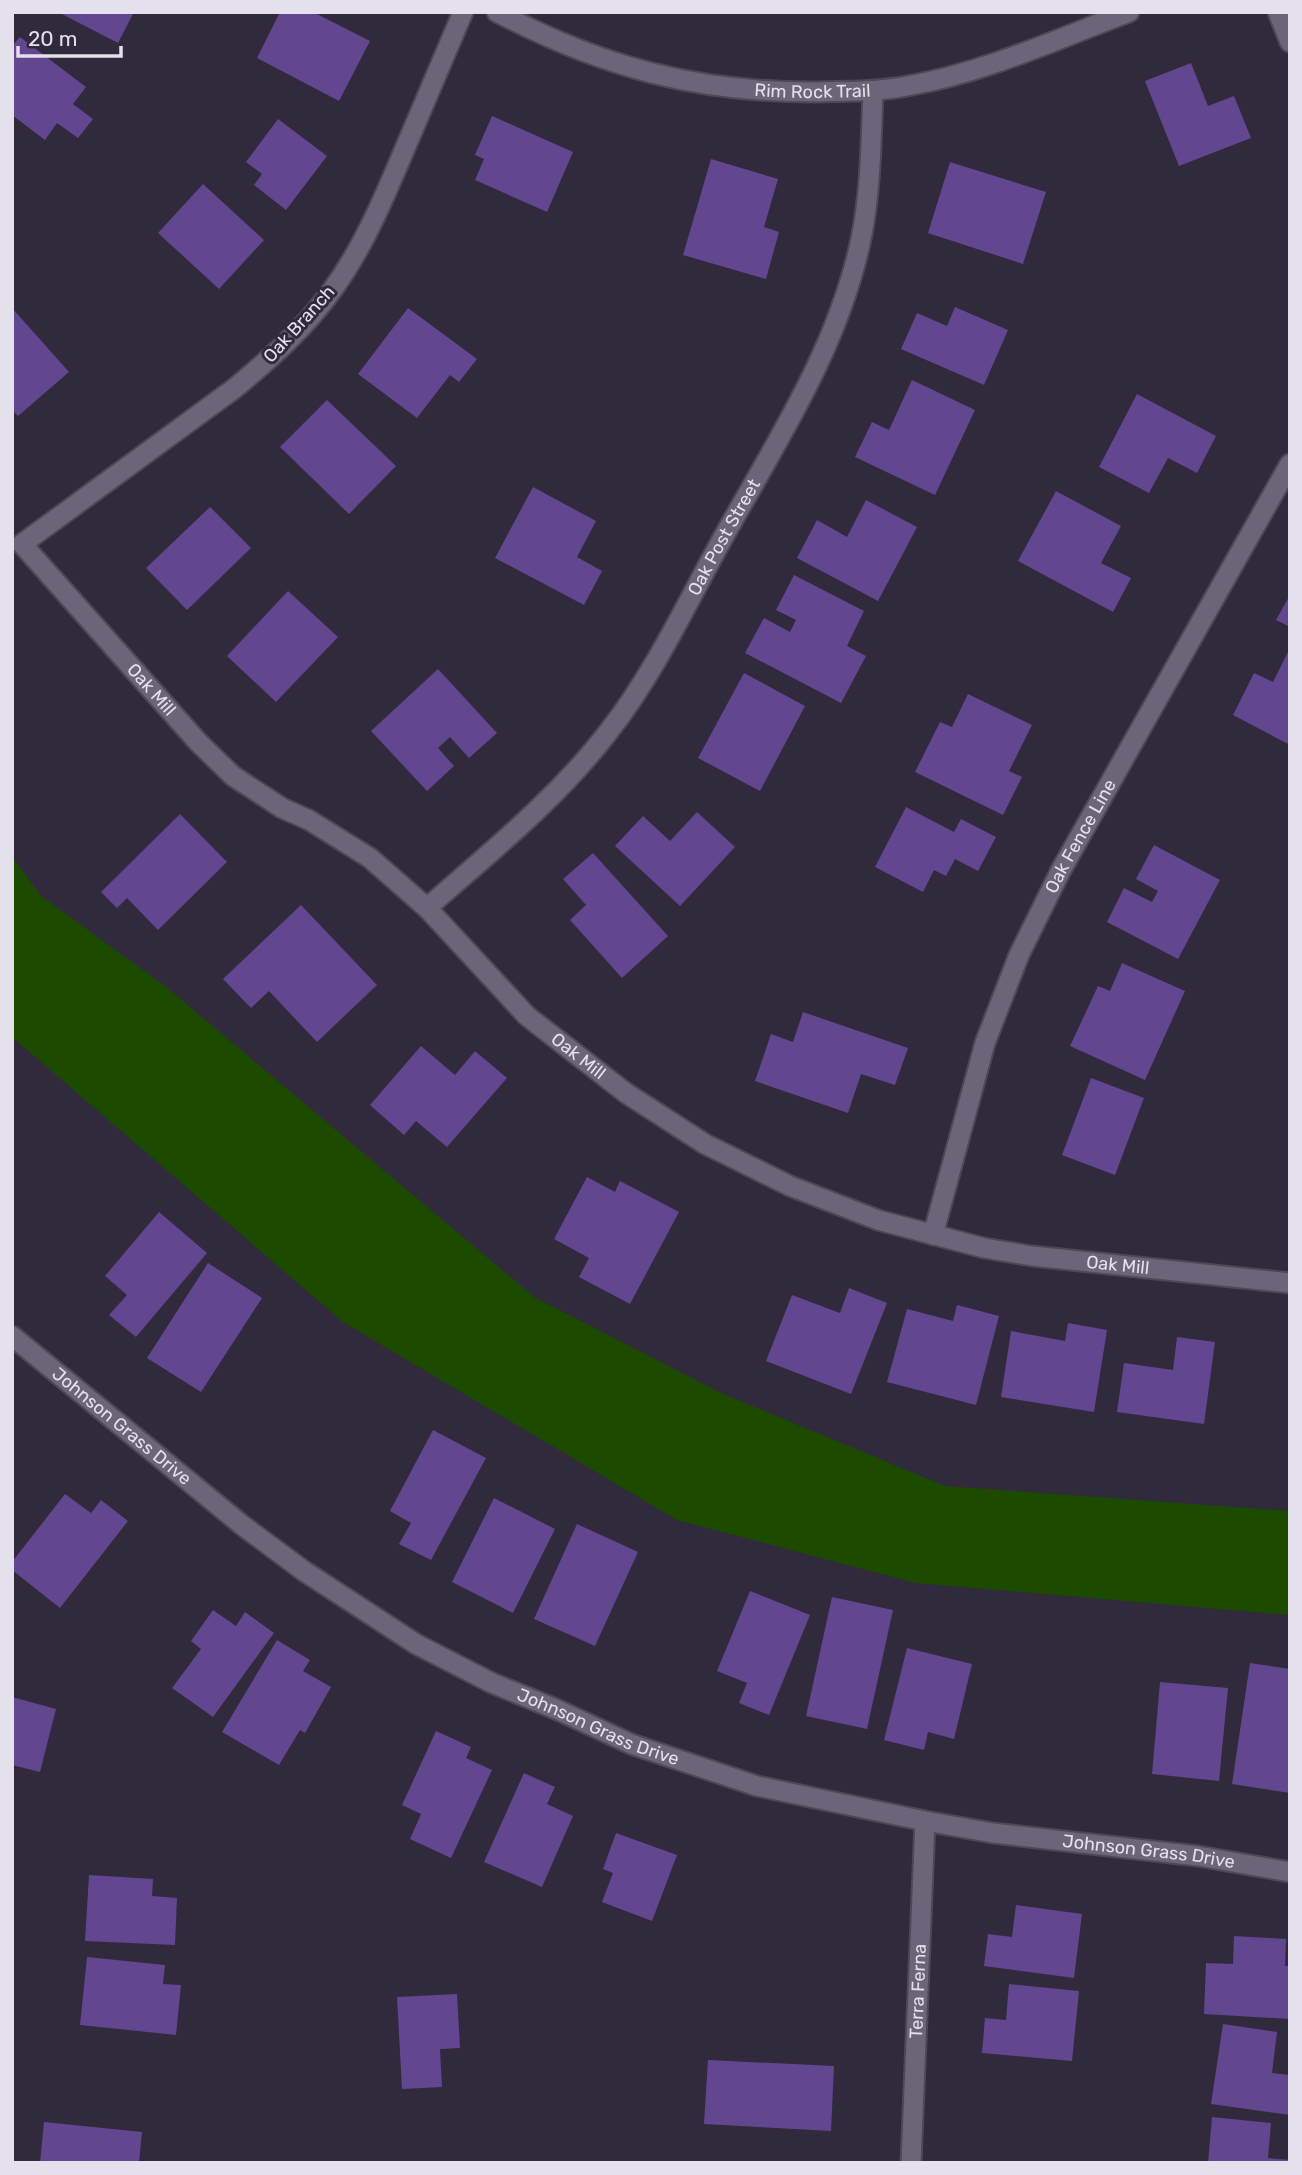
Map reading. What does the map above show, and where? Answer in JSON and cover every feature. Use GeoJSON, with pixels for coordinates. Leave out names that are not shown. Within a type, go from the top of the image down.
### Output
{"type":"FeatureCollection","features":[{"type":"Feature","properties":{"kind":"street","name":"Oak Branch"},"geometry":{"type":"LineString","coordinates":[[22,544],[235,388],[268,360],[310,317],[333,289],[360,248],[463,12]]}},
{"type":"Feature","properties":{"kind":"street","name":"Rim Rock Trail"},"geometry":{"type":"LineString","coordinates":[[497,12],[540,35],[600,59],[662,77],[725,88],[789,92],[873,91],[909,86],[972,71],[1129,12]]}},
{"type":"Feature","properties":{"kind":"street"},"geometry":{"type":"LineString","coordinates":[[1278,12],[1290,42]]}},
{"type":"Feature","properties":{"kind":"street","name":"Oak Post Street"},"geometry":{"type":"LineString","coordinates":[[427,908],[536,811],[610,731],[652,666],[822,356],[844,299],[861,239],[870,178],[873,91]]}},
{"type":"Feature","properties":{"kind":"street","name":"Oak Fence Line"},"geometry":{"type":"LineString","coordinates":[[933,1235],[985,1043],[1018,955],[1061,870],[1290,464]]}},
{"type":"Feature","properties":{"kind":"street","name":"Oak Mill"},"geometry":{"type":"LineString","coordinates":[[22,544],[198,742],[233,776],[282,808],[309,820],[370,858],[427,908],[527,1016],[626,1093],[705,1144],[789,1186],[878,1220],[984,1248],[1032,1256],[1290,1283]]}},
{"type":"Feature","properties":{"kind":"street","name":"Johnson Grass Drive"},"geometry":{"type":"LineString","coordinates":[[12,1336],[242,1525],[304,1571],[416,1644],[492,1683],[631,1744],[757,1786],[925,1821],[993,1833],[1198,1856],[1290,1872]]}},
{"type":"Feature","properties":{"kind":"street","name":"Terra Ferna"},"geometry":{"type":"LineString","coordinates":[[911,2163],[925,1821]]}},
{"type":"Feature","properties":{"kind":"green space"},"geometry":{"type":"Polygon","coordinates":[[[12,857],[41,896],[165,986],[534,1297],[721,1393],[945,1486],[1290,1511],[1290,1615],[916,1583],[677,1520],[343,1322],[12,1037],[12,857]]]}},
{"type":"Feature","properties":{"kind":"building"},"geometry":{"type":"Polygon","coordinates":[[[58,12],[134,12],[118,43],[58,12]]]}},
{"type":"Feature","properties":{"kind":"building"},"geometry":{"type":"Polygon","coordinates":[[[280,12],[313,12],[370,41],[339,101],[257,58],[280,12]]]}},
{"type":"Feature","properties":{"kind":"building"},"geometry":{"type":"Polygon","coordinates":[[[20,37],[86,87],[73,104],[93,119],[78,138],[57,123],[45,140],[12,115],[12,46],[20,37]]]}},
{"type":"Feature","properties":{"kind":"building"},"geometry":{"type":"Polygon","coordinates":[[[1191,63],[1208,106],[1234,96],[1251,138],[1179,166],[1145,81],[1191,63]]]}},
{"type":"Feature","properties":{"kind":"building"},"geometry":{"type":"Polygon","coordinates":[[[492,116],[573,152],[547,212],[475,180],[484,159],[475,155],[492,116]]]}},
{"type":"Feature","properties":{"kind":"building"},"geometry":{"type":"Polygon","coordinates":[[[278,119],[327,156],[286,210],[254,185],[262,174],[246,162],[278,119]]]}},
{"type":"Feature","properties":{"kind":"building"},"geometry":{"type":"Polygon","coordinates":[[[711,159],[778,179],[764,227],[779,232],[766,279],[683,255],[711,159]]]}},
{"type":"Feature","properties":{"kind":"building"},"geometry":{"type":"Polygon","coordinates":[[[950,162],[1046,192],[1023,264],[928,233],[950,162]]]}},
{"type":"Feature","properties":{"kind":"building"},"geometry":{"type":"Polygon","coordinates":[[[203,184],[264,240],[219,289],[158,233],[203,184]]]}},
{"type":"Feature","properties":{"kind":"building"},"geometry":{"type":"Polygon","coordinates":[[[955,307],[1008,330],[984,385],[901,349],[917,313],[947,326],[955,307]]]}},
{"type":"Feature","properties":{"kind":"building"},"geometry":{"type":"Polygon","coordinates":[[[12,308],[69,372],[18,416],[12,410],[12,308]]]}},
{"type":"Feature","properties":{"kind":"building"},"geometry":{"type":"Polygon","coordinates":[[[408,308],[477,359],[459,382],[450,375],[417,418],[358,374],[408,308]]]}},
{"type":"Feature","properties":{"kind":"building"},"geometry":{"type":"Polygon","coordinates":[[[912,380],[975,410],[935,495],[855,457],[872,422],[889,430],[912,380]]]}},
{"type":"Feature","properties":{"kind":"building"},"geometry":{"type":"Polygon","coordinates":[[[1137,394],[1216,436],[1197,473],[1168,458],[1149,493],[1099,467],[1137,394]]]}},
{"type":"Feature","properties":{"kind":"building"},"geometry":{"type":"Polygon","coordinates":[[[327,400],[396,466],[349,514],[280,447],[327,400]]]}},
{"type":"Feature","properties":{"kind":"building"},"geometry":{"type":"Polygon","coordinates":[[[533,487],[596,521],[577,557],[602,571],[584,605],[495,558],[533,487]]]}},
{"type":"Feature","properties":{"kind":"building"},"geometry":{"type":"Polygon","coordinates":[[[1056,491],[1121,526],[1101,563],[1131,578],[1113,612],[1018,561],[1056,491]]]}},
{"type":"Feature","properties":{"kind":"building"},"geometry":{"type":"Polygon","coordinates":[[[866,500],[917,527],[878,601],[797,558],[817,520],[847,537],[866,500]]]}},
{"type":"Feature","properties":{"kind":"building"},"geometry":{"type":"Polygon","coordinates":[[[210,507],[251,548],[187,610],[146,568],[210,507]]]}},
{"type":"Feature","properties":{"kind":"building"},"geometry":{"type":"Polygon","coordinates":[[[794,575],[864,611],[847,646],[866,656],[841,703],[745,653],[764,618],[790,632],[796,620],[776,610],[794,575]]]}},
{"type":"Feature","properties":{"kind":"building"},"geometry":{"type":"Polygon","coordinates":[[[288,591],[338,637],[276,702],[227,656],[288,591]]]}},
{"type":"Feature","properties":{"kind":"building"},"geometry":{"type":"Polygon","coordinates":[[[1290,595],[1290,627],[1276,620],[1290,595]]]}},
{"type":"Feature","properties":{"kind":"building"},"geometry":{"type":"Polygon","coordinates":[[[1290,648],[1290,745],[1233,715],[1254,673],[1273,682],[1290,648]]]}},
{"type":"Feature","properties":{"kind":"building"},"geometry":{"type":"Polygon","coordinates":[[[438,669],[497,733],[469,758],[450,737],[438,748],[454,766],[427,791],[371,731],[438,669]]]}},
{"type":"Feature","properties":{"kind":"building"},"geometry":{"type":"Polygon","coordinates":[[[744,673],[805,706],[760,791],[698,758],[744,673]]]}},
{"type":"Feature","properties":{"kind":"building"},"geometry":{"type":"Polygon","coordinates":[[[968,694],[1032,725],[1009,771],[1022,777],[1003,815],[915,772],[940,722],[952,727],[968,694]]]}},
{"type":"Feature","properties":{"kind":"building"},"geometry":{"type":"Polygon","coordinates":[[[906,807],[954,832],[961,819],[996,837],[978,871],[955,859],[946,876],[934,870],[923,892],[875,867],[906,807]]]}},
{"type":"Feature","properties":{"kind":"building"},"geometry":{"type":"Polygon","coordinates":[[[697,812],[735,847],[680,906],[615,846],[643,816],[670,841],[697,812]]]}},
{"type":"Feature","properties":{"kind":"building"},"geometry":{"type":"Polygon","coordinates":[[[180,814],[227,862],[158,930],[127,898],[117,908],[101,892],[180,814]]]}},
{"type":"Feature","properties":{"kind":"building"},"geometry":{"type":"Polygon","coordinates":[[[1154,845],[1220,880],[1178,959],[1107,922],[1124,888],[1152,902],[1158,891],[1136,879],[1154,845]]]}},
{"type":"Feature","properties":{"kind":"building"},"geometry":{"type":"Polygon","coordinates":[[[593,853],[668,936],[622,978],[570,920],[586,905],[563,879],[593,853]]]}},
{"type":"Feature","properties":{"kind":"building"},"geometry":{"type":"Polygon","coordinates":[[[301,905],[377,985],[317,1042],[269,991],[251,1008],[223,979],[301,905]]]}},
{"type":"Feature","properties":{"kind":"building"},"geometry":{"type":"Polygon","coordinates":[[[1122,963],[1185,991],[1145,1080],[1070,1046],[1098,986],[1110,991],[1122,963]]]}},
{"type":"Feature","properties":{"kind":"building"},"geometry":{"type":"Polygon","coordinates":[[[803,1012],[908,1048],[895,1085],[861,1074],[848,1113],[755,1081],[771,1034],[793,1042],[803,1012]]]}},
{"type":"Feature","properties":{"kind":"building"},"geometry":{"type":"Polygon","coordinates":[[[421,1046],[455,1075],[475,1051],[507,1078],[447,1147],[416,1121],[404,1135],[370,1105],[421,1046]]]}},
{"type":"Feature","properties":{"kind":"building"},"geometry":{"type":"Polygon","coordinates":[[[1091,1078],[1144,1098],[1115,1175],[1062,1155],[1091,1078]]]}},
{"type":"Feature","properties":{"kind":"building"},"geometry":{"type":"Polygon","coordinates":[[[587,1177],[615,1192],[620,1181],[679,1212],[630,1304],[579,1277],[589,1258],[554,1239],[587,1177]]]}},
{"type":"Feature","properties":{"kind":"building"},"geometry":{"type":"Polygon","coordinates":[[[159,1212],[207,1253],[136,1337],[109,1315],[127,1295],[105,1276],[159,1212]]]}},
{"type":"Feature","properties":{"kind":"building"},"geometry":{"type":"Polygon","coordinates":[[[208,1263],[262,1298],[201,1392],[147,1358],[208,1263]]]}},
{"type":"Feature","properties":{"kind":"building"},"geometry":{"type":"Polygon","coordinates":[[[849,1288],[887,1303],[851,1394],[766,1361],[792,1295],[840,1313],[849,1288]]]}},
{"type":"Feature","properties":{"kind":"building"},"geometry":{"type":"Polygon","coordinates":[[[957,1305],[999,1316],[976,1405],[887,1382],[907,1309],[953,1321],[957,1305]]]}},
{"type":"Feature","properties":{"kind":"building"},"geometry":{"type":"Polygon","coordinates":[[[1068,1323],[1107,1330],[1094,1412],[1001,1397],[1011,1331],[1065,1341],[1068,1323]]]}},
{"type":"Feature","properties":{"kind":"building"},"geometry":{"type":"Polygon","coordinates":[[[1177,1337],[1215,1342],[1204,1424],[1117,1412],[1124,1363],[1173,1370],[1177,1337]]]}},
{"type":"Feature","properties":{"kind":"building"},"geometry":{"type":"Polygon","coordinates":[[[433,1430],[486,1458],[431,1560],[399,1544],[411,1523],[390,1511],[433,1430]]]}},
{"type":"Feature","properties":{"kind":"building"},"geometry":{"type":"Polygon","coordinates":[[[65,1494],[91,1513],[101,1500],[128,1521],[60,1608],[12,1570],[12,1562],[65,1494]]]}},
{"type":"Feature","properties":{"kind":"building"},"geometry":{"type":"Polygon","coordinates":[[[494,1498],[555,1529],[513,1613],[452,1582],[494,1498]]]}},
{"type":"Feature","properties":{"kind":"building"},"geometry":{"type":"Polygon","coordinates":[[[577,1524],[638,1552],[595,1646],[534,1619],[577,1524]]]}},
{"type":"Feature","properties":{"kind":"building"},"geometry":{"type":"Polygon","coordinates":[[[750,1591],[810,1615],[769,1715],[739,1703],[747,1683],[717,1671],[750,1591]]]}},
{"type":"Feature","properties":{"kind":"building"},"geometry":{"type":"Polygon","coordinates":[[[832,1597],[893,1610],[867,1729],[806,1716],[832,1597]]]}},
{"type":"Feature","properties":{"kind":"building"},"geometry":{"type":"Polygon","coordinates":[[[213,1610],[236,1626],[245,1612],[274,1633],[213,1717],[172,1688],[201,1649],[191,1641],[213,1610]]]}},
{"type":"Feature","properties":{"kind":"building"},"geometry":{"type":"Polygon","coordinates":[[[277,1640],[310,1660],[303,1671],[331,1687],[305,1733],[300,1730],[279,1765],[222,1732],[277,1640]]]}},
{"type":"Feature","properties":{"kind":"building"},"geometry":{"type":"Polygon","coordinates":[[[907,1648],[972,1664],[954,1739],[928,1732],[924,1750],[884,1740],[907,1648]]]}},
{"type":"Feature","properties":{"kind":"building"},"geometry":{"type":"Polygon","coordinates":[[[1250,1663],[1290,1669],[1290,1793],[1232,1784],[1250,1663]]]}},
{"type":"Feature","properties":{"kind":"building"},"geometry":{"type":"Polygon","coordinates":[[[1160,1682],[1228,1688],[1219,1781],[1152,1774],[1160,1682]]]}},
{"type":"Feature","properties":{"kind":"building"},"geometry":{"type":"Polygon","coordinates":[[[12,1697],[56,1709],[40,1772],[12,1765],[12,1697]]]}},
{"type":"Feature","properties":{"kind":"building"},"geometry":{"type":"Polygon","coordinates":[[[436,1731],[471,1747],[466,1758],[492,1770],[451,1858],[410,1839],[421,1814],[402,1805],[436,1731]]]}},
{"type":"Feature","properties":{"kind":"building"},"geometry":{"type":"Polygon","coordinates":[[[524,1773],[555,1787],[547,1804],[573,1816],[542,1887],[484,1862],[524,1773]]]}},
{"type":"Feature","properties":{"kind":"building"},"geometry":{"type":"Polygon","coordinates":[[[616,1833],[677,1855],[652,1921],[602,1902],[613,1873],[603,1869],[616,1833]]]}},
{"type":"Feature","properties":{"kind":"building"},"geometry":{"type":"Polygon","coordinates":[[[89,1875],[153,1879],[152,1896],[177,1898],[175,1945],[85,1941],[89,1875]]]}},
{"type":"Feature","properties":{"kind":"building"},"geometry":{"type":"Polygon","coordinates":[[[1016,1905],[1082,1914],[1074,1978],[984,1966],[988,1934],[1012,1937],[1016,1905]]]}},
{"type":"Feature","properties":{"kind":"building"},"geometry":{"type":"Polygon","coordinates":[[[1234,1936],[1286,1939],[1285,1966],[1290,1966],[1290,2019],[1204,2014],[1206,1963],[1233,1964],[1234,1936]]]}},
{"type":"Feature","properties":{"kind":"building"},"geometry":{"type":"Polygon","coordinates":[[[87,1957],[165,1965],[163,1984],[181,1985],[176,2035],[80,2025],[87,1957]]]}},
{"type":"Feature","properties":{"kind":"building"},"geometry":{"type":"Polygon","coordinates":[[[1009,1984],[1079,1991],[1072,2061],[982,2053],[985,2018],[1006,2020],[1009,1984]]]}},
{"type":"Feature","properties":{"kind":"building"},"geometry":{"type":"Polygon","coordinates":[[[457,1994],[460,2048],[440,2049],[442,2087],[402,2089],[397,1997],[457,1994]]]}},
{"type":"Feature","properties":{"kind":"building"},"geometry":{"type":"Polygon","coordinates":[[[1223,2024],[1277,2032],[1272,2073],[1290,2075],[1290,2115],[1211,2104],[1223,2024]]]}},
{"type":"Feature","properties":{"kind":"building"},"geometry":{"type":"Polygon","coordinates":[[[708,2060],[834,2066],[831,2131],[704,2124],[708,2060]]]}},
{"type":"Feature","properties":{"kind":"building"},"geometry":{"type":"Polygon","coordinates":[[[1212,2117],[1271,2123],[1268,2158],[1290,2160],[1290,2163],[1208,2163],[1212,2117]]]}},
{"type":"Feature","properties":{"kind":"building"},"geometry":{"type":"Polygon","coordinates":[[[44,2122],[142,2132],[139,2163],[40,2163],[44,2122]]]}}]}
